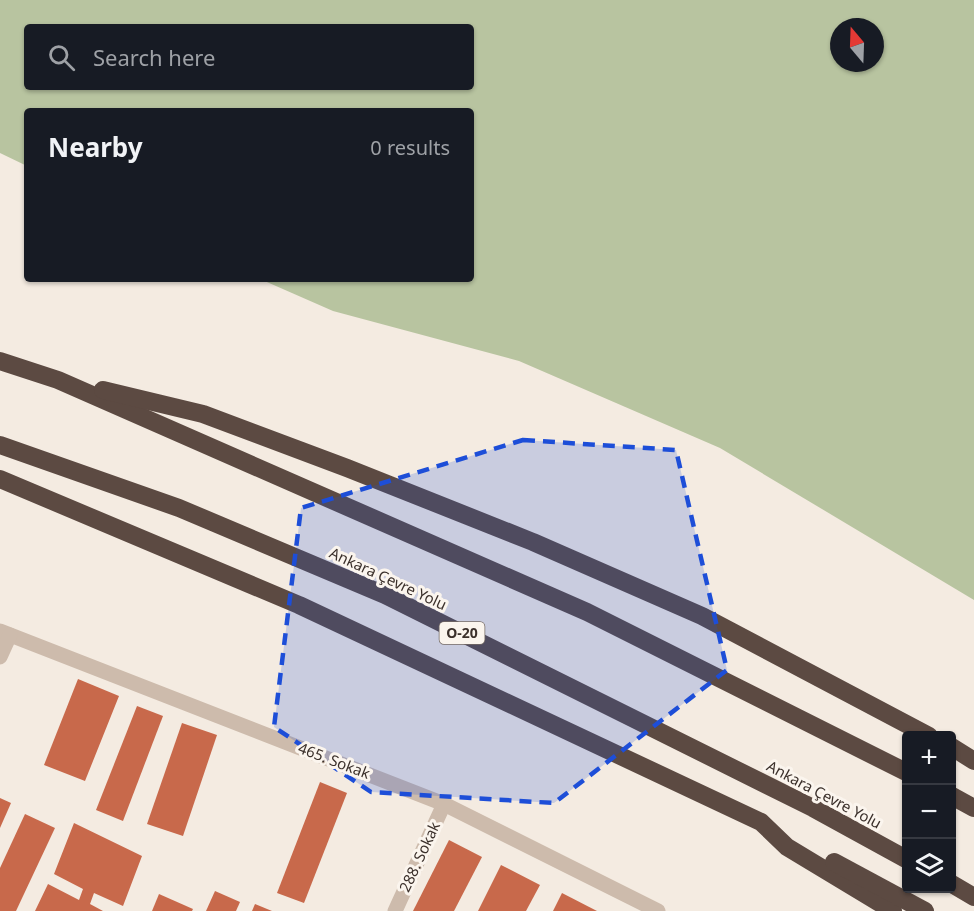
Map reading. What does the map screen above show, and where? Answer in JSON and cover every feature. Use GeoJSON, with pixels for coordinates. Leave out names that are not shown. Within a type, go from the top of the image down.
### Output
{"type":"FeatureCollection","features":[{"type":"Feature","properties":{"kind":"highway"},"geometry":{"type":"LineString","coordinates":[[0,361],[58,380],[203,414],[533,542],[702,616],[921,731]]}},
{"type":"Feature","properties":{"kind":"highway"},"geometry":{"type":"LineString","coordinates":[[58,380],[587,612],[902,770]]}},
{"type":"Feature","properties":{"kind":"highway","name":"Ankara Çevre Yolu"},"geometry":{"type":"LineString","coordinates":[[0,445],[179,508],[385,595],[813,808],[902,857]]}},
{"type":"Feature","properties":{"kind":"highway"},"geometry":{"type":"LineString","coordinates":[[0,479],[299,605],[761,822],[925,911]]}},
{"type":"Feature","properties":{"kind":"highway"},"geometry":{"type":"LineString","coordinates":[[956,750],[974,759]]}},
{"type":"Feature","properties":{"kind":"highway"},"geometry":{"type":"LineString","coordinates":[[956,799],[974,808]]}},
{"type":"Feature","properties":{"kind":"highway"},"geometry":{"type":"LineString","coordinates":[[761,822],[787,847],[893,911]]}},
{"type":"Feature","properties":{"kind":"highway"},"geometry":{"type":"LineString","coordinates":[[956,887],[974,897]]}},
{"type":"Feature","properties":{"kind":"street"},"geometry":{"type":"LineString","coordinates":[[0,657],[5,633]]}},
{"type":"Feature","properties":{"kind":"street","name":"465. Sokak"},"geometry":{"type":"LineString","coordinates":[[5,633],[444,804],[658,911]]}},
{"type":"Feature","properties":{"kind":"street","name":"288. Sokak"},"geometry":{"type":"LineString","coordinates":[[395,911],[444,804]]}},
{"type":"Feature","properties":{"kind":"highlighted area"},"geometry":{"type":"Polygon","coordinates":[[[523,440],[676,450],[727,670],[554,803],[371,792],[274,727],[301,508],[523,440]]]}},
{"type":"Feature","properties":{"kind":"green space"},"geometry":{"type":"Polygon","coordinates":[[[0,0],[974,0],[974,600],[720,448],[519,361],[333,311],[267,282],[474,282],[474,108],[24,108],[24,165],[0,153],[0,0]]]}},
{"type":"Feature","properties":{"kind":"building"},"geometry":{"type":"Polygon","coordinates":[[[78,679],[119,696],[85,781],[44,765],[78,679]]]}},
{"type":"Feature","properties":{"kind":"building"},"geometry":{"type":"Polygon","coordinates":[[[137,706],[163,716],[123,821],[96,810],[137,706]]]}},
{"type":"Feature","properties":{"kind":"building"},"geometry":{"type":"Polygon","coordinates":[[[182,723],[217,735],[183,836],[147,824],[182,723]]]}},
{"type":"Feature","properties":{"kind":"building"},"geometry":{"type":"Polygon","coordinates":[[[320,782],[347,793],[304,903],[277,893],[320,782]]]}},
{"type":"Feature","properties":{"kind":"building"},"geometry":{"type":"Polygon","coordinates":[[[0,798],[11,803],[0,828],[0,798]]]}},
{"type":"Feature","properties":{"kind":"building"},"geometry":{"type":"Polygon","coordinates":[[[25,814],[55,828],[16,911],[0,911],[0,868],[25,814]]]}},
{"type":"Feature","properties":{"kind":"building"},"geometry":{"type":"Polygon","coordinates":[[[74,823],[142,856],[123,906],[94,893],[90,904],[103,911],[35,911],[48,884],[79,900],[83,889],[54,874],[74,823]]]}},
{"type":"Feature","properties":{"kind":"building"},"geometry":{"type":"Polygon","coordinates":[[[449,840],[482,857],[454,911],[413,911],[449,840]]]}},
{"type":"Feature","properties":{"kind":"building"},"geometry":{"type":"Polygon","coordinates":[[[501,865],[540,885],[526,911],[478,911],[501,865]]]}},
{"type":"Feature","properties":{"kind":"building"},"geometry":{"type":"Polygon","coordinates":[[[215,891],[240,902],[236,911],[206,911],[215,891]]]}},
{"type":"Feature","properties":{"kind":"building"},"geometry":{"type":"Polygon","coordinates":[[[562,893],[597,911],[553,911],[562,893]]]}},
{"type":"Feature","properties":{"kind":"building"},"geometry":{"type":"Polygon","coordinates":[[[159,894],[193,909],[192,911],[152,911],[159,894]]]}},
{"type":"Feature","properties":{"kind":"building"},"geometry":{"type":"Polygon","coordinates":[[[255,904],[272,911],[252,911],[255,904]]]}}]}
